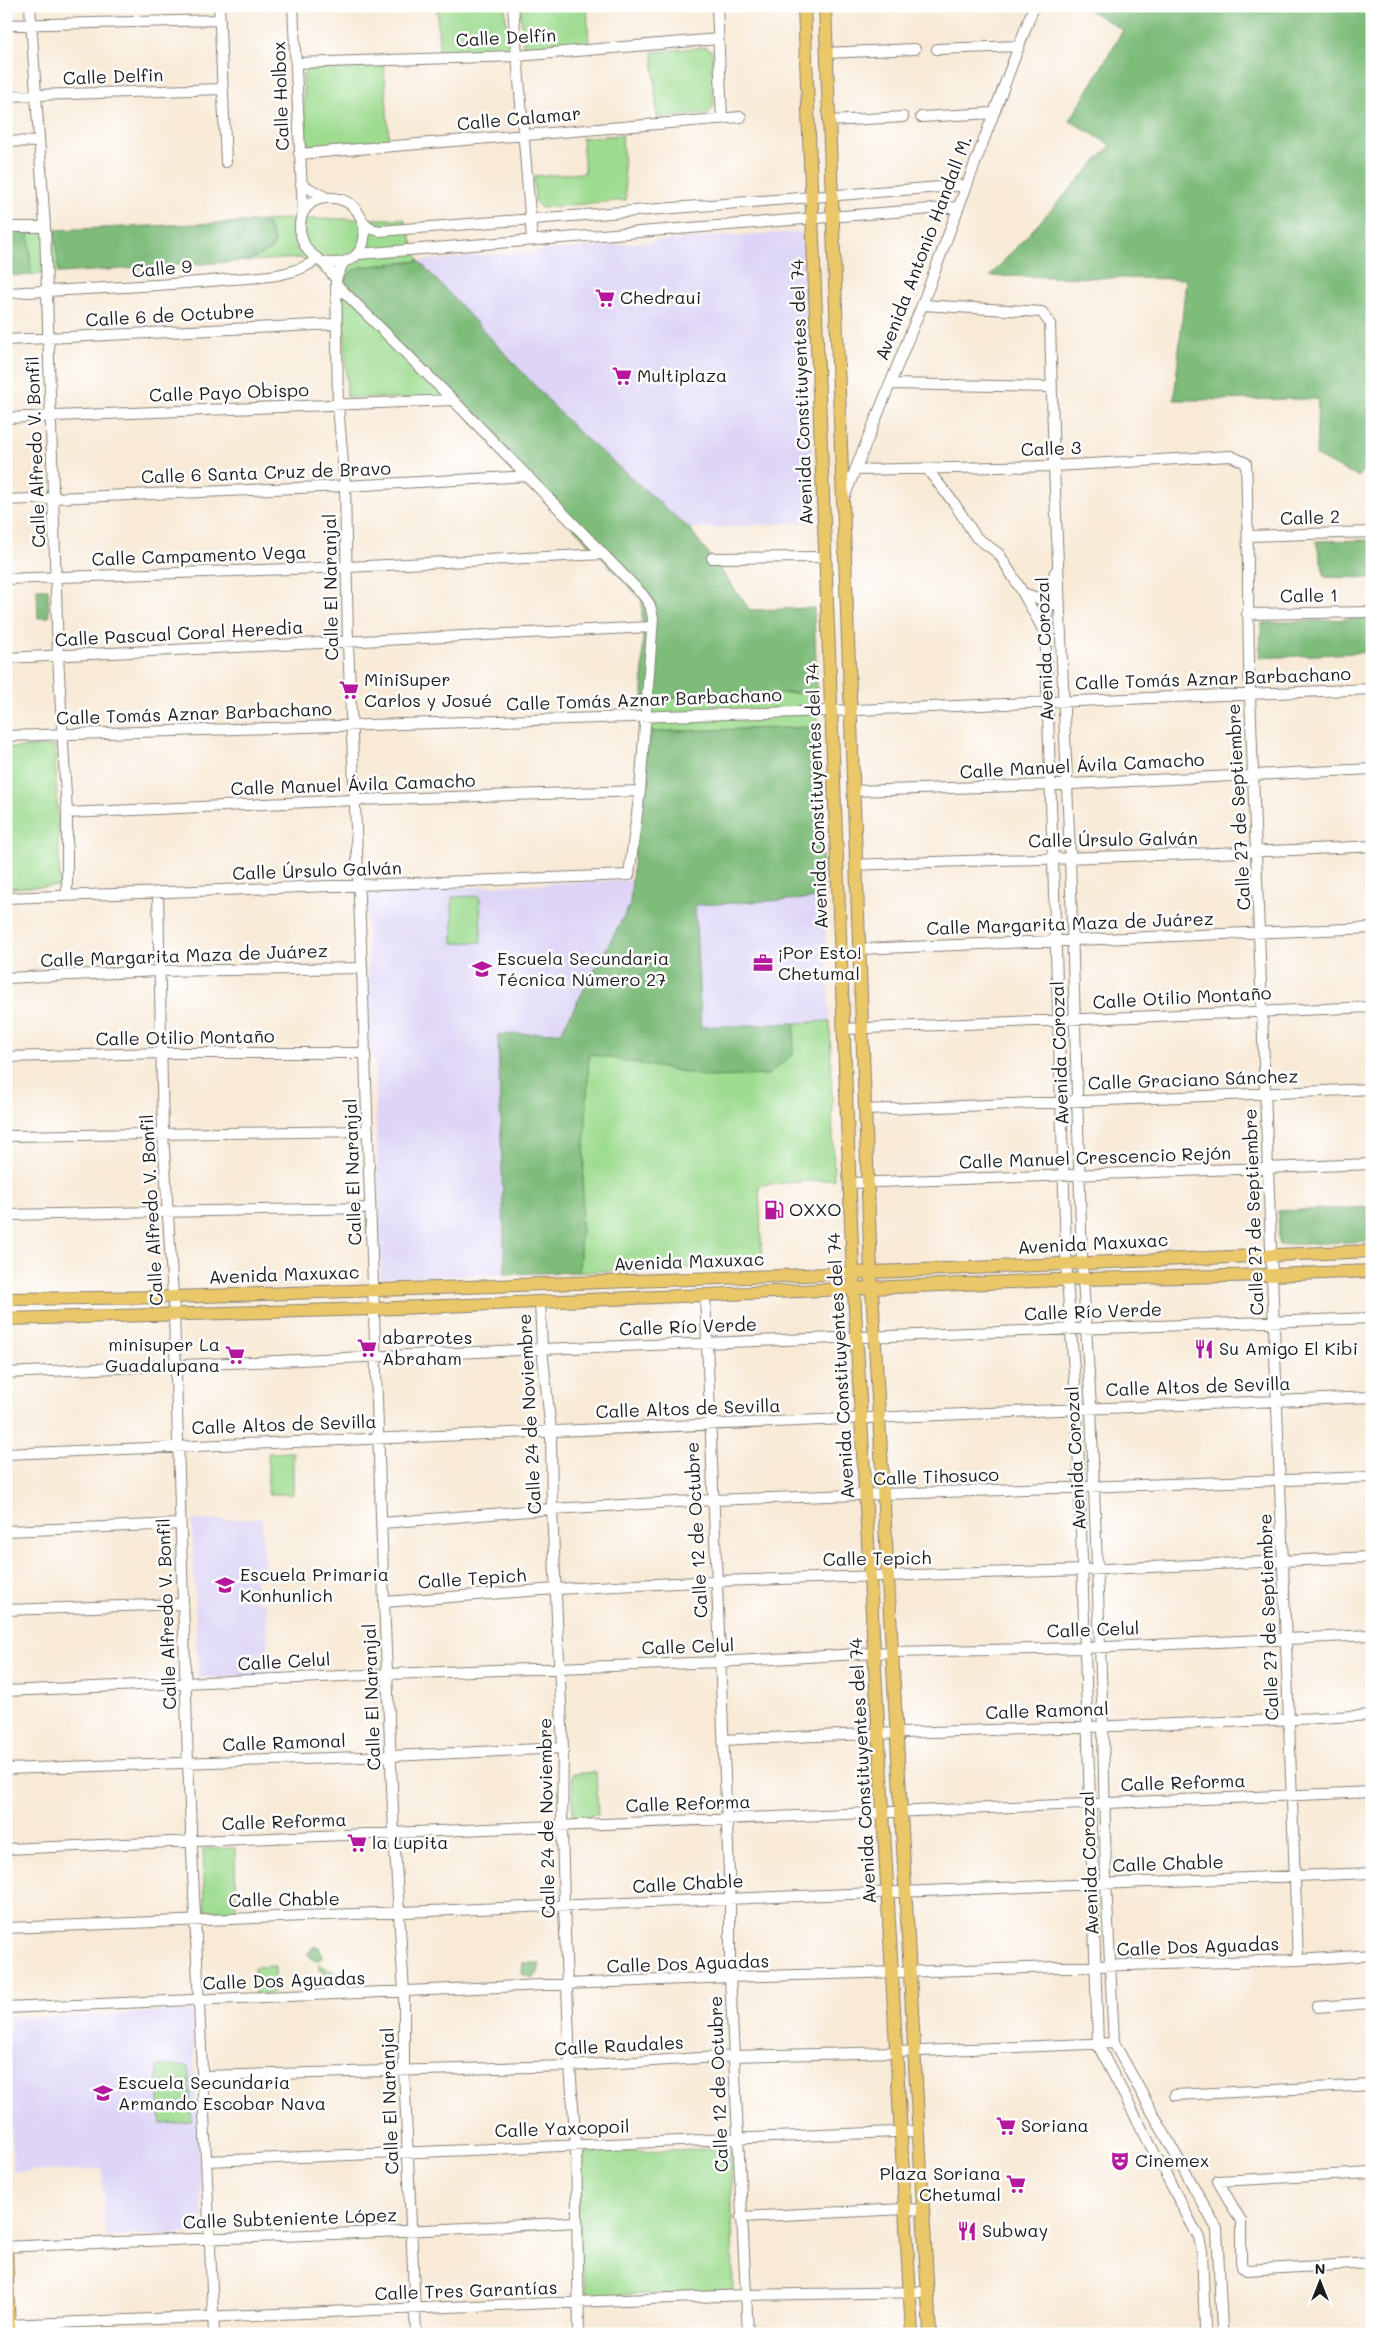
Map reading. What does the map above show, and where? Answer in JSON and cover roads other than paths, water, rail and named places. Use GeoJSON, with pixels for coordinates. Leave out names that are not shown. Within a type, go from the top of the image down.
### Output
{"type":"FeatureCollection","features":[{"type":"Feature","properties":{"kind":"main road","name":"Avenida Constituyentes del 74"},"geometry":{"type":"LineString","coordinates":[[804,6],[853,1274],[912,2334]]}},
{"type":"Feature","properties":{"kind":"main road","name":"Avenida Constituyentes del 74"},"geometry":{"type":"LineString","coordinates":[[825,6],[871,1272],[930,2334]]}},
{"type":"Feature","properties":{"kind":"main road","name":"Avenida Maxuxac"},"geometry":{"type":"LineString","coordinates":[[6,1299],[173,1297],[853,1274],[1082,1262],[1372,1251]]}},
{"type":"Feature","properties":{"kind":"main road","name":"Avenida Maxuxac"},"geometry":{"type":"LineString","coordinates":[[6,1319],[373,1309],[1083,1279],[1273,1276],[1372,1271]]}},
{"type":"Feature","properties":{"kind":"main road"},"geometry":{"type":"LineString","coordinates":[[6,2247],[8,2328]]}},
{"type":"Feature","properties":{"kind":"street","name":"Calle Alfredo V. Bonfil"},"geometry":{"type":"LineString","coordinates":[[30,6],[45,226],[50,416],[55,498],[58,656],[67,814],[67,896]]}},
{"type":"Feature","properties":{"kind":"street"},"geometry":{"type":"LineString","coordinates":[[219,6],[226,162]]}},
{"type":"Feature","properties":{"kind":"street","name":"Calle Holbox"},"geometry":{"type":"LineString","coordinates":[[293,6],[303,213]]}},
{"type":"Feature","properties":{"kind":"street"},"geometry":{"type":"LineString","coordinates":[[513,6],[532,239]]}},
{"type":"Feature","properties":{"kind":"street"},"geometry":{"type":"LineString","coordinates":[[717,6],[722,119]]}},
{"type":"Feature","properties":{"kind":"street","name":"Avenida Antonio Handall M."},"geometry":{"type":"LineString","coordinates":[[843,501],[922,305],[1034,6]]}},
{"type":"Feature","properties":{"kind":"street"},"geometry":{"type":"LineString","coordinates":[[6,26],[220,20]]}},
{"type":"Feature","properties":{"kind":"street","name":"Calle Delfín"},"geometry":{"type":"LineString","coordinates":[[296,64],[517,56],[718,39]]}},
{"type":"Feature","properties":{"kind":"street"},"geometry":{"type":"LineString","coordinates":[[937,49],[1019,46]]}},
{"type":"Feature","properties":{"kind":"street"},"geometry":{"type":"LineString","coordinates":[[826,53],[915,50]]}},
{"type":"Feature","properties":{"kind":"street","name":"Calle Delfin"},"geometry":{"type":"LineString","coordinates":[[6,96],[222,89]]}},
{"type":"Feature","properties":{"kind":"street"},"geometry":{"type":"LineString","coordinates":[[921,117],[993,113]]}},
{"type":"Feature","properties":{"kind":"street","name":"Calle Calamar"},"geometry":{"type":"LineString","coordinates":[[299,154],[742,117]]}},
{"type":"Feature","properties":{"kind":"street"},"geometry":{"type":"LineString","coordinates":[[829,121],[903,117]]}},
{"type":"Feature","properties":{"kind":"street"},"geometry":{"type":"LineString","coordinates":[[6,141],[38,142]]}},
{"type":"Feature","properties":{"kind":"street"},"geometry":{"type":"LineString","coordinates":[[301,184],[323,196],[342,199],[357,211],[363,222],[365,241],[358,254]]}},
{"type":"Feature","properties":{"kind":"street"},"geometry":{"type":"LineString","coordinates":[[363,222],[372,229],[380,231],[966,185]]}},
{"type":"Feature","properties":{"kind":"street"},"geometry":{"type":"LineString","coordinates":[[323,196],[310,201],[303,213],[301,229],[307,248],[336,282],[528,476],[650,605],[652,628],[640,791]]}},
{"type":"Feature","properties":{"kind":"street"},"geometry":{"type":"LineString","coordinates":[[320,261],[343,263],[358,254],[958,206]]}},
{"type":"Feature","properties":{"kind":"street"},"geometry":{"type":"LineString","coordinates":[[6,227],[45,226]]}},
{"type":"Feature","properties":{"kind":"street","name":"Calle 9"},"geometry":{"type":"LineString","coordinates":[[6,293],[146,288],[271,276],[320,261]]}},
{"type":"Feature","properties":{"kind":"street"},"geometry":{"type":"LineString","coordinates":[[336,282],[343,263]]}},
{"type":"Feature","properties":{"kind":"street","name":"Calle El Naranjal"},"geometry":{"type":"LineString","coordinates":[[336,282],[338,406],[345,486],[348,643],[362,968],[384,1602],[394,1834],[404,1992],[404,2070],[416,2334]]}},
{"type":"Feature","properties":{"kind":"street","name":"Avenida Corozal"},"geometry":{"type":"LineString","coordinates":[[922,305],[1042,312],[1050,324],[1076,1019],[1082,1262],[1098,1568],[1106,1882],[1114,2043],[1217,2229],[1224,2334]]}},
{"type":"Feature","properties":{"kind":"street","name":"Calle 6 de Octubre"},"geometry":{"type":"LineString","coordinates":[[6,340],[336,324]]}},
{"type":"Feature","properties":{"kind":"street"},"geometry":{"type":"LineString","coordinates":[[890,384],[1052,387]]}},
{"type":"Feature","properties":{"kind":"street","name":"Calle Payo Obispo"},"geometry":{"type":"LineString","coordinates":[[6,418],[453,400]]}},
{"type":"Feature","properties":{"kind":"street","name":"Calle 3"},"geometry":{"type":"LineString","coordinates":[[856,470],[1054,466],[1231,456],[1246,463]]}},
{"type":"Feature","properties":{"kind":"street","name":"Calle 27 de Septiembre"},"geometry":{"type":"LineString","coordinates":[[1246,463],[1249,536],[1247,614],[1258,852],[1298,1960]]}},
{"type":"Feature","properties":{"kind":"street"},"geometry":{"type":"LineString","coordinates":[[927,469],[954,503],[976,537],[999,554],[1045,633]]}},
{"type":"Feature","properties":{"kind":"street","name":"Calle 6 Santa Cruz de Bravo"},"geometry":{"type":"LineString","coordinates":[[6,500],[345,486],[528,476]]}},
{"type":"Feature","properties":{"kind":"street","name":"Calle 2"},"geometry":{"type":"LineString","coordinates":[[1249,536],[1372,532]]}},
{"type":"Feature","properties":{"kind":"street","name":"Calle Campamento Vega"},"geometry":{"type":"LineString","coordinates":[[6,579],[348,567],[603,554]]}},
{"type":"Feature","properties":{"kind":"street","name":"Avenida Corozal"},"geometry":{"type":"LineString","coordinates":[[1058,554],[1045,633],[1068,1280],[1077,1409],[1080,1488],[1098,2046],[1199,2238],[1203,2261],[1204,2334]]}},
{"type":"Feature","properties":{"kind":"street"},"geometry":{"type":"LineString","coordinates":[[712,558],[826,557]]}},
{"type":"Feature","properties":{"kind":"street"},"geometry":{"type":"LineString","coordinates":[[1023,593],[1049,604],[1060,604]]}},
{"type":"Feature","properties":{"kind":"street","name":"Calle 1"},"geometry":{"type":"LineString","coordinates":[[1247,614],[1372,612]]}},
{"type":"Feature","properties":{"kind":"street","name":"Calle Pascual Coral Heredia"},"geometry":{"type":"LineString","coordinates":[[6,658],[652,628]]}},
{"type":"Feature","properties":{"kind":"street","name":"Calle Tomás Aznar Barbachano"},"geometry":{"type":"LineString","coordinates":[[6,736],[831,711],[1372,689]]}},
{"type":"Feature","properties":{"kind":"street","name":"Calle Manuel Ávila Camacho"},"geometry":{"type":"LineString","coordinates":[[853,791],[1051,785],[1372,769]]}},
{"type":"Feature","properties":{"kind":"street","name":"Calle Manuel Ávila Camacho"},"geometry":{"type":"LineString","coordinates":[[67,814],[354,800],[640,791]]}},
{"type":"Feature","properties":{"kind":"street","name":"Calle Úrsulo Galván"},"geometry":{"type":"LineString","coordinates":[[6,898],[158,894],[629,875],[640,791]]}},
{"type":"Feature","properties":{"kind":"street","name":"Calle Úrsulo Galván"},"geometry":{"type":"LineString","coordinates":[[856,865],[1054,857],[1258,852],[1372,846]]}},
{"type":"Feature","properties":{"kind":"street","name":"Calle Alfredo V. Bonfil"},"geometry":{"type":"LineString","coordinates":[[158,894],[158,971],[167,1211],[174,1313],[191,1841],[214,2334]]}},
{"type":"Feature","properties":{"kind":"street"},"geometry":{"type":"LineString","coordinates":[[839,909],[858,908]]}},
{"type":"Feature","properties":{"kind":"street","name":"Calle Margarita Maza de Juárez"},"geometry":{"type":"LineString","coordinates":[[859,949],[1372,928]]}},
{"type":"Feature","properties":{"kind":"street","name":"Calle Margarita Maza de Juárez"},"geometry":{"type":"LineString","coordinates":[[6,978],[158,971],[362,968]]}},
{"type":"Feature","properties":{"kind":"street","name":"Calle Otilio Montaño"},"geometry":{"type":"LineString","coordinates":[[844,1030],[1372,1007]]}},
{"type":"Feature","properties":{"kind":"street","name":"Calle Otilio Montaño"},"geometry":{"type":"LineString","coordinates":[[6,1057],[161,1053],[365,1053]]}},
{"type":"Feature","properties":{"kind":"street","name":"Calle Graciano Sánchez"},"geometry":{"type":"LineString","coordinates":[[865,1110],[1372,1088]]}},
{"type":"Feature","properties":{"kind":"street"},"geometry":{"type":"LineString","coordinates":[[6,1136],[368,1131]]}},
{"type":"Feature","properties":{"kind":"street","name":"Calle Manuel Crescencio Rejón"},"geometry":{"type":"LineString","coordinates":[[850,1183],[1372,1164]]}},
{"type":"Feature","properties":{"kind":"street"},"geometry":{"type":"LineString","coordinates":[[6,1215],[370,1208]]}},
{"type":"Feature","properties":{"kind":"street","name":"Calle 12 de Octubre"},"geometry":{"type":"LineString","coordinates":[[704,1294],[730,1898],[730,1978],[748,2334]]}},
{"type":"Feature","properties":{"kind":"street","name":"Calle 24 de Noviembre"},"geometry":{"type":"LineString","coordinates":[[540,1302],[542,1348],[551,1431],[558,1669],[563,1748],[564,1906],[570,2066],[576,2146],[575,2222],[579,2334]]}},
{"type":"Feature","properties":{"kind":"street","name":"Calle Río Verde"},"geometry":{"type":"LineString","coordinates":[[6,1373],[542,1348],[1372,1318]]}},
{"type":"Feature","properties":{"kind":"street","name":"Calle Altos de Sevilla"},"geometry":{"type":"LineString","coordinates":[[6,1454],[179,1445],[1372,1397]]}},
{"type":"Feature","properties":{"kind":"street","name":"Calle Tihosuco"},"geometry":{"type":"LineString","coordinates":[[382,1523],[552,1508],[712,1500],[1372,1477]]}},
{"type":"Feature","properties":{"kind":"street"},"geometry":{"type":"LineString","coordinates":[[6,1530],[180,1524]]}},
{"type":"Feature","properties":{"kind":"street","name":"Calle Tepich"},"geometry":{"type":"LineString","coordinates":[[384,1602],[556,1589],[716,1581],[1083,1570],[1372,1557]]}},
{"type":"Feature","properties":{"kind":"street"},"geometry":{"type":"LineString","coordinates":[[6,1610],[182,1604]]}},
{"type":"Feature","properties":{"kind":"street","name":"Calle Celul"},"geometry":{"type":"LineString","coordinates":[[6,1691],[720,1662],[892,1652],[1085,1648],[1372,1635]]}},
{"type":"Feature","properties":{"kind":"street","name":"Calle Ramonal"},"geometry":{"type":"LineString","coordinates":[[723,1740],[878,1732],[1289,1720],[1372,1714]]}},
{"type":"Feature","properties":{"kind":"street","name":"Calle Ramonal"},"geometry":{"type":"LineString","coordinates":[[6,1769],[391,1756],[563,1748]]}},
{"type":"Feature","properties":{"kind":"street","name":"Calle Reforma"},"geometry":{"type":"LineString","coordinates":[[6,1849],[394,1834],[901,1810],[1372,1792]]}},
{"type":"Feature","properties":{"kind":"street","name":"Calle Chable"},"geometry":{"type":"LineString","coordinates":[[6,1928],[195,1919],[400,1914],[905,1890],[1372,1873]]}},
{"type":"Feature","properties":{"kind":"street","name":"Calle Dos Aguadas"},"geometry":{"type":"LineString","coordinates":[[6,2008],[730,1978],[1298,1960],[1372,1955]]}},
{"type":"Feature","properties":{"kind":"street"},"geometry":{"type":"LineString","coordinates":[[1317,2007],[1372,2003]]}},
{"type":"Feature","properties":{"kind":"street","name":"Calle Raudales"},"geometry":{"type":"LineString","coordinates":[[203,2076],[570,2066],[734,2056],[1098,2046],[1114,2043]]}},
{"type":"Feature","properties":{"kind":"street"},"geometry":{"type":"LineString","coordinates":[[1175,2095],[1372,2085]]}},
{"type":"Feature","properties":{"kind":"street","name":"Calle Yaxcopoil"},"geometry":{"type":"LineString","coordinates":[[207,2161],[407,2151],[576,2146],[737,2137],[919,2131]]}},
{"type":"Feature","properties":{"kind":"street"},"geometry":{"type":"LineString","coordinates":[[1372,2173],[1218,2181],[1241,2221],[1242,2267],[1247,2270],[1372,2263]]}},
{"type":"Feature","properties":{"kind":"street"},"geometry":{"type":"LineString","coordinates":[[741,2217],[905,2209],[923,2210]]}},
{"type":"Feature","properties":{"kind":"street","name":"Calle Subteniente López"},"geometry":{"type":"LineString","coordinates":[[6,2247],[412,2232],[575,2222]]}},
{"type":"Feature","properties":{"kind":"street","name":"Calle Tres Garantías"},"geometry":{"type":"LineString","coordinates":[[8,2328],[213,2317],[746,2295],[928,2292]]}},
{"type":"Feature","properties":{"kind":"place","name":"Chedraui"},"geometry":{"type":"Point","coordinates":[605,298]}},
{"type":"Feature","properties":{"kind":"place","name":"Multiplaza"},"geometry":{"type":"Point","coordinates":[622,376]}},
{"type":"Feature","properties":{"kind":"place","name":"MiniSuper Carlos y Josué"},"geometry":{"type":"Point","coordinates":[349,690]}},
{"type":"Feature","properties":{"kind":"place","name":"¡Por Esto! Chetumal"},"geometry":{"type":"Point","coordinates":[763,963]}},
{"type":"Feature","properties":{"kind":"place","name":"Escuela Secundaria Técnica Número 27"},"geometry":{"type":"Point","coordinates":[482,969]}},
{"type":"Feature","properties":{"kind":"place","name":"OXXO"},"geometry":{"type":"Point","coordinates":[774,1210]}},
{"type":"Feature","properties":{"kind":"place","name":"abarrotes Abraham"},"geometry":{"type":"Point","coordinates":[367,1348]}},
{"type":"Feature","properties":{"kind":"place","name":"Su Amigo El Kibi"},"geometry":{"type":"Point","coordinates":[1204,1349]}},
{"type":"Feature","properties":{"kind":"place","name":"minisuper La Guadalupana"},"geometry":{"type":"Point","coordinates":[235,1355]}},
{"type":"Feature","properties":{"kind":"place","name":"Escuela Primaria Konhunlich"},"geometry":{"type":"Point","coordinates":[225,1585]}},
{"type":"Feature","properties":{"kind":"place","name":"la Lupita"},"geometry":{"type":"Point","coordinates":[357,1843]}},
{"type":"Feature","properties":{"kind":"place","name":"Escuela Secundaria Armando Escobar Nava"},"geometry":{"type":"Point","coordinates":[103,2093]}},
{"type":"Feature","properties":{"kind":"place","name":"Soriana"},"geometry":{"type":"Point","coordinates":[1006,2126]}},
{"type":"Feature","properties":{"kind":"place","name":"Cinemex"},"geometry":{"type":"Point","coordinates":[1120,2161]}},
{"type":"Feature","properties":{"kind":"place","name":"Plaza Soriana Chetumal"},"geometry":{"type":"Point","coordinates":[1016,2184]}},
{"type":"Feature","properties":{"kind":"place","name":"Subway"},"geometry":{"type":"Point","coordinates":[967,2231]}}]}
